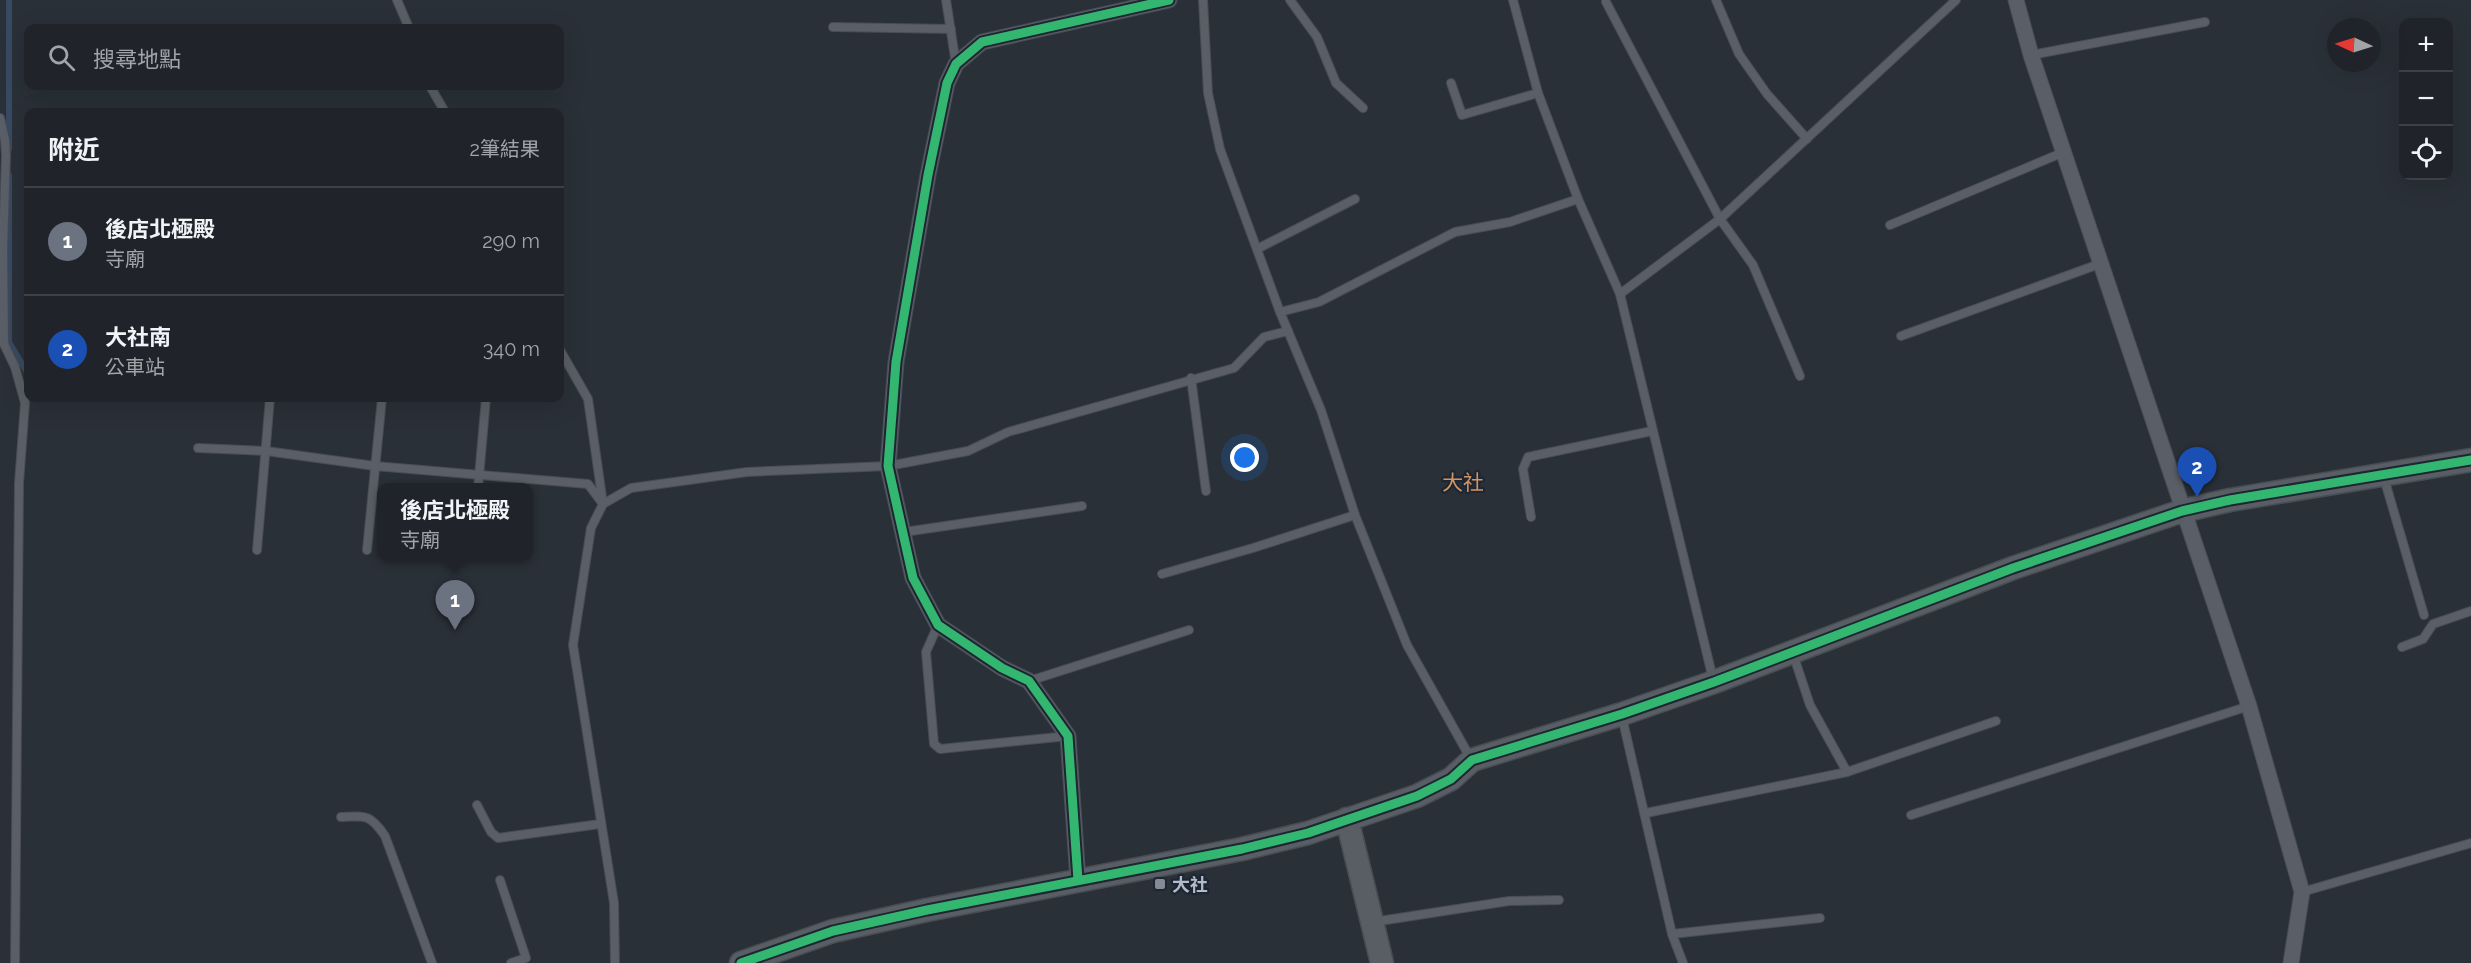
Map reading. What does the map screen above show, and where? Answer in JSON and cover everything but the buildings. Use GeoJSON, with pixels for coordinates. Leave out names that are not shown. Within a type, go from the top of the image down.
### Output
{"type":"FeatureCollection","features":[{"type":"Feature","properties":{"kind":"street"},"geometry":{"type":"LineString","coordinates":[[1078,880],[1068,736],[1029,681],[1002,668],[938,625],[913,578],[888,466],[896,362],[910,271],[946,83],[956,64],[982,42],[1169,0]]}},
{"type":"Feature","properties":{"kind":"street"},"geometry":{"type":"LineString","coordinates":[[2016,0],[2031,56],[2249,706],[2302,892],[2291,963]]}},
{"type":"Feature","properties":{"kind":"street"},"geometry":{"type":"LineString","coordinates":[[741,963],[833,931],[1078,880],[1242,849],[1308,833],[1417,796],[1450,779],[1472,760],[1622,714],[1714,682],[2013,568],[2182,511],[2230,500],[2471,460]]}},
{"type":"Feature","properties":{"kind":"street"},"geometry":{"type":"LineString","coordinates":[[1347,819],[1382,963]]}},
{"type":"Feature","properties":{"kind":"lane"},"geometry":{"type":"LineString","coordinates":[[397,0],[407,24]]}},
{"type":"Feature","properties":{"kind":"lane"},"geometry":{"type":"LineString","coordinates":[[946,0],[956,64]]}},
{"type":"Feature","properties":{"kind":"lane"},"geometry":{"type":"LineString","coordinates":[[1203,0],[1208,93],[1220,149],[1280,312],[1321,410],[1355,515],[1407,645],[1472,760]]}},
{"type":"Feature","properties":{"kind":"lane"},"geometry":{"type":"LineString","coordinates":[[1290,0],[1317,37],[1336,83],[1363,108]]}},
{"type":"Feature","properties":{"kind":"lane"},"geometry":{"type":"LineString","coordinates":[[1513,0],[1538,93],[1578,199],[1620,294],[1714,682]]}},
{"type":"Feature","properties":{"kind":"lane"},"geometry":{"type":"LineString","coordinates":[[1716,0],[1738,54],[1767,94],[1807,139]]}},
{"type":"Feature","properties":{"kind":"lane"},"geometry":{"type":"LineString","coordinates":[[1620,294],[1720,219],[1956,0]]}},
{"type":"Feature","properties":{"kind":"lane"},"geometry":{"type":"LineString","coordinates":[[1606,2],[1720,219],[1753,265],[1800,376]]}},
{"type":"Feature","properties":{"kind":"lane"},"geometry":{"type":"LineString","coordinates":[[2031,56],[2205,22]]}},
{"type":"Feature","properties":{"kind":"lane"},"geometry":{"type":"LineString","coordinates":[[833,27],[951,29]]}},
{"type":"Feature","properties":{"kind":"lane"},"geometry":{"type":"LineString","coordinates":[[1451,82],[1462,115],[1538,93]]}},
{"type":"Feature","properties":{"kind":"lane"},"geometry":{"type":"LineString","coordinates":[[432,90],[443,108]]}},
{"type":"Feature","properties":{"kind":"lane"},"geometry":{"type":"LineString","coordinates":[[0,118],[6,156],[3,248],[4,344],[15,367],[24,399]]}},
{"type":"Feature","properties":{"kind":"lane"},"geometry":{"type":"LineString","coordinates":[[1890,225],[2064,152]]}},
{"type":"Feature","properties":{"kind":"lane"},"geometry":{"type":"LineString","coordinates":[[1257,249],[1355,199]]}},
{"type":"Feature","properties":{"kind":"lane"},"geometry":{"type":"LineString","coordinates":[[1280,312],[1319,302],[1455,232],[1510,222],[1578,199]]}},
{"type":"Feature","properties":{"kind":"lane"},"geometry":{"type":"LineString","coordinates":[[1901,336],[2102,263]]}},
{"type":"Feature","properties":{"kind":"lane"},"geometry":{"type":"LineString","coordinates":[[615,963],[614,903],[573,645],[591,528],[603,504],[631,488],[747,472],[888,466],[968,451],[1008,432],[1191,378],[1234,368],[1264,337],[1288,331]]}},
{"type":"Feature","properties":{"kind":"lane"},"geometry":{"type":"LineString","coordinates":[[564,357],[588,399],[603,504]]}},
{"type":"Feature","properties":{"kind":"lane"},"geometry":{"type":"LineString","coordinates":[[1191,378],[1206,491]]}},
{"type":"Feature","properties":{"kind":"lane"},"geometry":{"type":"LineString","coordinates":[[15,963],[19,483],[25,402]]}},
{"type":"Feature","properties":{"kind":"lane"},"geometry":{"type":"LineString","coordinates":[[257,550],[270,402]]}},
{"type":"Feature","properties":{"kind":"lane"},"geometry":{"type":"LineString","coordinates":[[368,550],[382,402]]}},
{"type":"Feature","properties":{"kind":"lane"},"geometry":{"type":"LineString","coordinates":[[478,483],[486,402]]}},
{"type":"Feature","properties":{"kind":"lane"},"geometry":{"type":"LineString","coordinates":[[1531,517],[1523,469],[1528,457],[1652,431]]}},
{"type":"Feature","properties":{"kind":"lane"},"geometry":{"type":"LineString","coordinates":[[198,447],[266,451],[375,466],[588,484],[603,504]]}},
{"type":"Feature","properties":{"kind":"lane"},"geometry":{"type":"LineString","coordinates":[[2382,474],[2424,615]]}},
{"type":"Feature","properties":{"kind":"lane"},"geometry":{"type":"LineString","coordinates":[[904,532],[1082,506]]}},
{"type":"Feature","properties":{"kind":"lane"},"geometry":{"type":"LineString","coordinates":[[1162,574],[1355,515]]}},
{"type":"Feature","properties":{"kind":"lane"},"geometry":{"type":"LineString","coordinates":[[2402,647],[2423,639],[2433,624],[2471,611]]}},
{"type":"Feature","properties":{"kind":"lane"},"geometry":{"type":"LineString","coordinates":[[938,625],[931,636],[926,652],[934,744],[940,749],[1068,736]]}},
{"type":"Feature","properties":{"kind":"lane"},"geometry":{"type":"LineString","coordinates":[[1029,681],[1189,630]]}},
{"type":"Feature","properties":{"kind":"lane"},"geometry":{"type":"LineString","coordinates":[[1793,653],[1809,705],[1847,772]]}},
{"type":"Feature","properties":{"kind":"lane"},"geometry":{"type":"LineString","coordinates":[[1911,814],[2249,706]]}},
{"type":"Feature","properties":{"kind":"lane"},"geometry":{"type":"LineString","coordinates":[[1622,714],[1672,934],[1683,963]]}},
{"type":"Feature","properties":{"kind":"lane"},"geometry":{"type":"LineString","coordinates":[[1646,813],[1847,772],[1996,721]]}},
{"type":"Feature","properties":{"kind":"lane"},"geometry":{"type":"LineString","coordinates":[[477,804],[491,832],[498,837],[600,824]]}},
{"type":"Feature","properties":{"kind":"lane"},"geometry":{"type":"LineString","coordinates":[[341,817],[365,816],[374,820],[380,828],[432,963]]}},
{"type":"Feature","properties":{"kind":"lane"},"geometry":{"type":"LineString","coordinates":[[2302,892],[2471,843]]}},
{"type":"Feature","properties":{"kind":"lane"},"geometry":{"type":"LineString","coordinates":[[500,880],[526,958],[511,963]]}},
{"type":"Feature","properties":{"kind":"lane"},"geometry":{"type":"LineString","coordinates":[[1373,921],[1509,901],[1559,900]]}},
{"type":"Feature","properties":{"kind":"lane"},"geometry":{"type":"LineString","coordinates":[[1672,934],[1820,918]]}},
{"type":"Feature","properties":{"kind":"waterway"},"geometry":{"type":"LineString","coordinates":[[9,0],[9,149]]}},
{"type":"Feature","properties":{"kind":"waterway"},"geometry":{"type":"LineString","coordinates":[[9,175],[9,342],[24,367]]}},
{"type":"Feature","properties":{"kind":"cycle path"},"geometry":{"type":"LineString","coordinates":[[1078,880],[1068,736],[1029,681],[1002,668],[938,625],[913,578],[888,466],[896,362],[928,175],[947,83],[956,64],[982,42],[1169,0]]}},
{"type":"Feature","properties":{"kind":"cycle path"},"geometry":{"type":"LineString","coordinates":[[741,963],[833,931],[927,910],[1242,849],[1308,833],[1417,796],[1451,779],[1472,760],[1622,714],[1714,682],[2013,568],[2182,511],[2230,500],[2471,460]]}},
{"type":"Feature","properties":{"kind":"place","name":"大社南"},"geometry":{"type":"Point","coordinates":[2197,497]}},
{"type":"Feature","properties":{"kind":"place","name":"後店北極殿"},"geometry":{"type":"Point","coordinates":[455,630]}},
{"type":"Feature","properties":{"kind":"place","name":"大社"},"geometry":{"type":"Point","coordinates":[1160,884]}},
{"type":"Feature","properties":{"kind":"district","name":"大社"},"geometry":{"type":"Point","coordinates":[1463,482]}}]}
